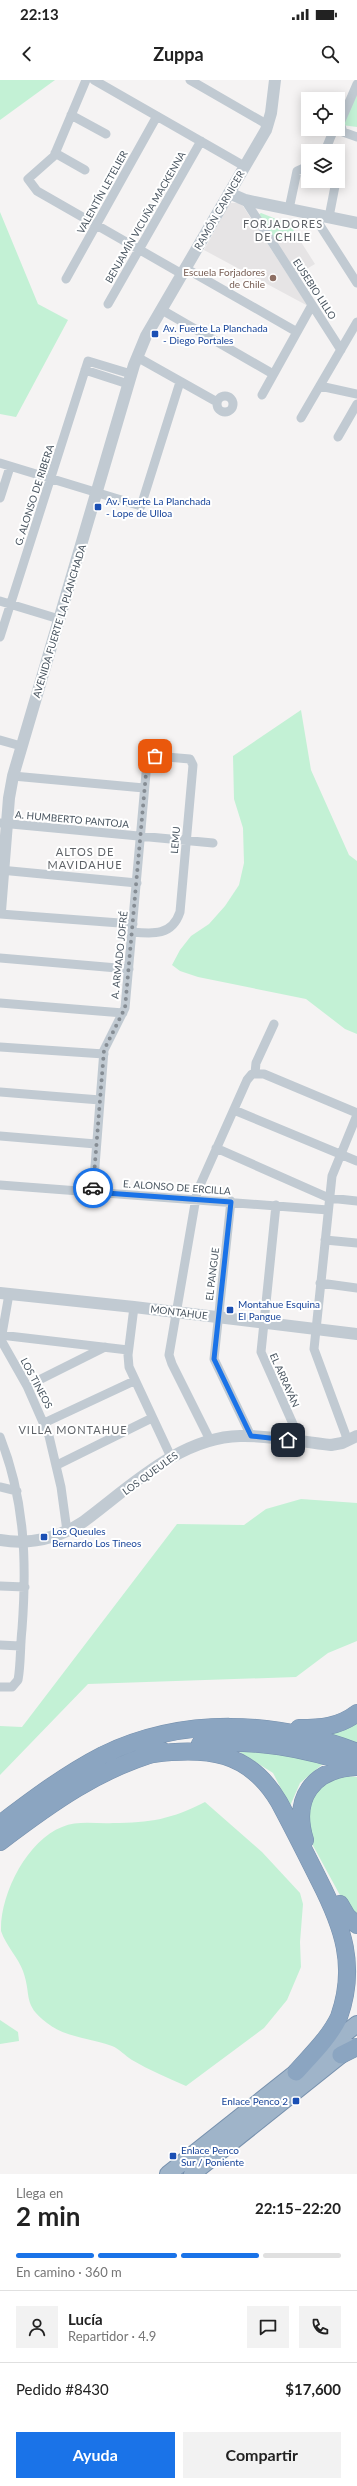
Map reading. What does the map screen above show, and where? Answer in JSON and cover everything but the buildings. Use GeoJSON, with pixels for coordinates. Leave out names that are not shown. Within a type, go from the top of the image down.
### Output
{"type":"FeatureCollection","features":[{"type":"Feature","properties":{"kind":"highway"},"geometry":{"type":"LineString","coordinates":[[0,1824],[72,1772],[104,1755],[134,1743],[193,1729],[226,1726],[269,1728],[327,1727],[341,1722],[357,1713]]}},
{"type":"Feature","properties":{"kind":"highway"},"geometry":{"type":"LineString","coordinates":[[269,1728],[307,1736],[357,1752]]}},
{"type":"Feature","properties":{"kind":"highway"},"geometry":{"type":"LineString","coordinates":[[0,1842],[80,1786],[113,1769],[153,1754],[195,1744],[249,1742],[299,1749],[357,1766]]}},
{"type":"Feature","properties":{"kind":"highway"},"geometry":{"type":"LineString","coordinates":[[153,1754],[189,1751],[214,1753],[240,1761],[258,1774],[279,1802],[344,1931],[350,1950],[352,1969],[346,2003],[329,2033],[296,2072]]}},
{"type":"Feature","properties":{"kind":"highway"},"geometry":{"type":"LineString","coordinates":[[357,1766],[335,1770],[313,1783],[303,1800],[301,1819],[309,1848],[343,1910],[357,1925]]}},
{"type":"Feature","properties":{"kind":"highway"},"geometry":{"type":"LineString","coordinates":[[168,2174],[357,2024]]}},
{"type":"Feature","properties":{"kind":"highway"},"geometry":{"type":"LineString","coordinates":[[192,2174],[357,2042]]}},
{"type":"Feature","properties":{"kind":"highway"},"geometry":{"type":"LineString","coordinates":[[341,2055],[357,2047]]}},
{"type":"Feature","properties":{"kind":"street"},"geometry":{"type":"LineString","coordinates":[[86,80],[55,153],[49,162],[28,180],[34,188],[139,249],[184,271],[297,332]]}},
{"type":"Feature","properties":{"kind":"street"},"geometry":{"type":"LineString","coordinates":[[94,80],[244,166]]}},
{"type":"Feature","properties":{"kind":"street"},"geometry":{"type":"LineString","coordinates":[[190,80],[268,125],[275,80]]}},
{"type":"Feature","properties":{"kind":"street"},"geometry":{"type":"LineString","coordinates":[[345,109],[357,84]]}},
{"type":"Feature","properties":{"kind":"street"},"geometry":{"type":"LineString","coordinates":[[71,115],[106,134]]}},
{"type":"Feature","properties":{"kind":"street","name":"VALENTÍN LETELIER"},"geometry":{"type":"LineString","coordinates":[[66,279],[157,116]]}},
{"type":"Feature","properties":{"kind":"street","name":"RAMÓN CARNICER"},"geometry":{"type":"LineString","coordinates":[[146,336],[268,125]]}},
{"type":"Feature","properties":{"kind":"street"},"geometry":{"type":"LineString","coordinates":[[345,133],[357,137]]}},
{"type":"Feature","properties":{"kind":"street","name":"BENJAMÍN VICUÑA MACKENNA"},"geometry":{"type":"LineString","coordinates":[[108,304],[201,141]]}},
{"type":"Feature","properties":{"kind":"street"},"geometry":{"type":"LineString","coordinates":[[55,153],[85,170]]}},
{"type":"Feature","properties":{"kind":"street"},"geometry":{"type":"LineString","coordinates":[[289,209],[297,171],[301,169]]}},
{"type":"Feature","properties":{"kind":"street"},"geometry":{"type":"LineString","coordinates":[[328,217],[334,188]]}},
{"type":"Feature","properties":{"kind":"street"},"geometry":{"type":"LineString","coordinates":[[230,192],[246,200],[357,223]]}},
{"type":"Feature","properties":{"kind":"street","name":"EUSEBIO LILLO"},"geometry":{"type":"LineString","coordinates":[[246,200],[341,350]]}},
{"type":"Feature","properties":{"kind":"street"},"geometry":{"type":"LineString","coordinates":[[312,214],[357,283]]}},
{"type":"Feature","properties":{"kind":"street"},"geometry":{"type":"LineString","coordinates":[[262,394],[312,305]]}},
{"type":"Feature","properties":{"kind":"street"},"geometry":{"type":"LineString","coordinates":[[162,310],[273,374]]}},
{"type":"Feature","properties":{"kind":"street"},"geometry":{"type":"LineString","coordinates":[[301,418],[357,322]]}},
{"type":"Feature","properties":{"kind":"street","name":"AVENIDA FUERTE LA PLANCHADA"},"geometry":{"type":"LineString","coordinates":[[0,912],[4,824],[13,776],[130,379],[146,336]]}},
{"type":"Feature","properties":{"kind":"street"},"geometry":{"type":"LineString","coordinates":[[137,357],[217,402]]}},
{"type":"Feature","properties":{"kind":"street","name":"G. ALONSO DE RIBERA"},"geometry":{"type":"LineString","coordinates":[[0,637],[88,361],[130,379]]}},
{"type":"Feature","properties":{"kind":"street"},"geometry":{"type":"LineString","coordinates":[[85,370],[130,379]]}},
{"type":"Feature","properties":{"kind":"street"},"geometry":{"type":"LineString","coordinates":[[0,464],[141,506],[180,382]]}},
{"type":"Feature","properties":{"kind":"street"},"geometry":{"type":"LineString","coordinates":[[320,386],[357,394]]}},
{"type":"Feature","properties":{"kind":"street"},"geometry":{"type":"LineString","coordinates":[[338,437],[357,404]]}},
{"type":"Feature","properties":{"kind":"street"},"geometry":{"type":"LineString","coordinates":[[0,498],[10,466]]}},
{"type":"Feature","properties":{"kind":"street"},"geometry":{"type":"LineString","coordinates":[[0,601],[60,619]]}},
{"type":"Feature","properties":{"kind":"street"},"geometry":{"type":"LineString","coordinates":[[0,740],[21,746]]}},
{"type":"Feature","properties":{"kind":"street","name":"LEMU"},"geometry":{"type":"LineString","coordinates":[[0,912],[133,928],[158,934],[173,924],[179,916],[193,762],[155,756],[147,762]]}},
{"type":"Feature","properties":{"kind":"street","name":"A. ARMADO JOFRÉ"},"geometry":{"type":"LineString","coordinates":[[92,1192],[104,1054],[107,1040],[123,1013],[129,969],[147,762]]}},
{"type":"Feature","properties":{"kind":"street"},"geometry":{"type":"LineString","coordinates":[[13,776],[144,788]]}},
{"type":"Feature","properties":{"kind":"street","name":"A. HUMBERTO PANTOJA"},"geometry":{"type":"LineString","coordinates":[[4,824],[213,843]]}},
{"type":"Feature","properties":{"kind":"street"},"geometry":{"type":"LineString","coordinates":[[2,870],[137,882]]}},
{"type":"Feature","properties":{"kind":"street"},"geometry":{"type":"LineString","coordinates":[[0,958],[129,969]]}},
{"type":"Feature","properties":{"kind":"street"},"geometry":{"type":"LineString","coordinates":[[0,1003],[123,1013]]}},
{"type":"Feature","properties":{"kind":"street"},"geometry":{"type":"LineString","coordinates":[[210,1440],[170,1361],[170,1352],[199,1185],[247,1080],[255,1073],[256,1063],[274,1024]]}},
{"type":"Feature","properties":{"kind":"street"},"geometry":{"type":"LineString","coordinates":[[0,1047],[104,1054]]}},
{"type":"Feature","properties":{"kind":"street"},"geometry":{"type":"LineString","coordinates":[[255,1073],[264,1074],[357,1114],[332,1176],[315,1329],[315,1353],[353,1439]]}},
{"type":"Feature","properties":{"kind":"street"},"geometry":{"type":"LineString","coordinates":[[0,1092],[100,1100]]}},
{"type":"Feature","properties":{"kind":"street"},"geometry":{"type":"LineString","coordinates":[[234,1110],[357,1161]]}},
{"type":"Feature","properties":{"kind":"street"},"geometry":{"type":"LineString","coordinates":[[0,1136],[96,1144]]}},
{"type":"Feature","properties":{"kind":"street"},"geometry":{"type":"LineString","coordinates":[[216,1148],[329,1198],[357,1201]]}},
{"type":"Feature","properties":{"kind":"street","name":"E. ALONSO DE ERCILLA"},"geometry":{"type":"LineString","coordinates":[[0,1185],[328,1210]]}},
{"type":"Feature","properties":{"kind":"street","name":"EL PANGUE"},"geometry":{"type":"LineString","coordinates":[[231,1202],[214,1356],[215,1363],[251,1436]]}},
{"type":"Feature","properties":{"kind":"street","name":"EL ARRAYÁN"},"geometry":{"type":"LineString","coordinates":[[276,1205],[263,1322],[262,1356],[301,1442]]}},
{"type":"Feature","properties":{"kind":"street"},"geometry":{"type":"LineString","coordinates":[[325,1240],[357,1243]]}},
{"type":"Feature","properties":{"kind":"street"},"geometry":{"type":"LineString","coordinates":[[320,1283],[357,1288]]}},
{"type":"Feature","properties":{"kind":"street"},"geometry":{"type":"LineString","coordinates":[[4,1294],[0,1335],[128,1350]]}},
{"type":"Feature","properties":{"kind":"street","name":"MONTAHUE"},"geometry":{"type":"LineString","coordinates":[[4,1294],[134,1307],[357,1334]]}},
{"type":"Feature","properties":{"kind":"street"},"geometry":{"type":"LineString","coordinates":[[134,1307],[128,1350],[129,1367],[134,1381],[171,1457]]}},
{"type":"Feature","properties":{"kind":"street","name":"LOS TINEOS"},"geometry":{"type":"LineString","coordinates":[[0,1335],[2,1343],[27,1386],[44,1423],[57,1465],[67,1531]]}},
{"type":"Feature","properties":{"kind":"street"},"geometry":{"type":"LineString","coordinates":[[27,1386],[105,1347]]}},
{"type":"Feature","properties":{"kind":"street"},"geometry":{"type":"LineString","coordinates":[[44,1423],[134,1381]]}},
{"type":"Feature","properties":{"kind":"street"},"geometry":{"type":"LineString","coordinates":[[57,1465],[152,1418]]}},
{"type":"Feature","properties":{"kind":"street","name":"LOS QUEULES"},"geometry":{"type":"LineString","coordinates":[[0,1540],[24,1543],[46,1539],[67,1531],[83,1522],[171,1457],[190,1447],[210,1440],[251,1436],[331,1445],[353,1439]]}},
{"type":"Feature","properties":{"kind":"street"},"geometry":{"type":"LineString","coordinates":[[0,1437],[17,1491],[24,1543],[25,1587],[18,1678],[14,1685],[0,1688]]}},
{"type":"Feature","properties":{"kind":"street"},"geometry":{"type":"LineString","coordinates":[[0,1488],[17,1491]]}},
{"type":"Feature","properties":{"kind":"street"},"geometry":{"type":"LineString","coordinates":[[0,1586],[25,1587]]}},
{"type":"Feature","properties":{"kind":"street"},"geometry":{"type":"LineString","coordinates":[[0,1645],[20,1646]]}},
{"type":"Feature","properties":{"kind":"shaded area","name":"Escuela Forjadores de Chile"},"geometry":{"type":"Polygon","coordinates":[[[230,203],[241,203],[308,306],[204,250],[230,203]]]}},
{"type":"Feature","properties":{"kind":"shaded area"},"geometry":{"type":"Polygon","coordinates":[[[294,231],[315,264],[296,275],[276,242],[294,231]]]}},
{"type":"Feature","properties":{"kind":"green space"},"geometry":{"type":"Polygon","coordinates":[[[0,80],[55,80],[0,120],[0,80]]]}},
{"type":"Feature","properties":{"kind":"green space"},"geometry":{"type":"Polygon","coordinates":[[[357,94],[357,127],[345,125],[345,119],[357,94]]]}},
{"type":"Feature","properties":{"kind":"green space"},"geometry":{"type":"Polygon","coordinates":[[[0,212],[38,304],[68,320],[16,417],[0,414],[0,212]]]}},
{"type":"Feature","properties":{"kind":"green space"},"geometry":{"type":"Polygon","coordinates":[[[261,213],[289,224],[294,231],[276,242],[258,215],[261,213]]]}},
{"type":"Feature","properties":{"kind":"green space"},"geometry":{"type":"Polygon","coordinates":[[[301,710],[311,770],[349,855],[357,861],[357,1034],[345,1029],[306,999],[198,977],[180,971],[172,965],[180,950],[191,936],[209,924],[225,906],[239,885],[244,863],[243,828],[234,799],[233,756],[301,710]]]}},
{"type":"Feature","properties":{"kind":"green space"},"geometry":{"type":"Polygon","coordinates":[[[301,1499],[357,1503],[357,1641],[328,1653],[296,1677],[88,1684],[0,1775],[0,1726],[22,1727],[177,1524],[244,1525],[266,1509],[301,1499]]]}},
{"type":"Feature","properties":{"kind":"green space"},"geometry":{"type":"Polygon","coordinates":[[[357,1717],[357,1746],[324,1735],[357,1717]]]}},
{"type":"Feature","properties":{"kind":"green space"},"geometry":{"type":"Polygon","coordinates":[[[238,1751],[277,1752],[324,1763],[300,1783],[290,1806],[273,1773],[238,1751]]]}},
{"type":"Feature","properties":{"kind":"green space"},"geometry":{"type":"Polygon","coordinates":[[[347,1776],[357,1777],[357,1919],[348,1910],[310,1840],[306,1813],[321,1783],[347,1776]]]}},
{"type":"Feature","properties":{"kind":"green space"},"geometry":{"type":"Polygon","coordinates":[[[205,1802],[262,1852],[300,1893],[303,1904],[300,1942],[301,1967],[287,2000],[264,2028],[186,2086],[138,2064],[115,2047],[62,2032],[54,2028],[39,2016],[31,2005],[26,1980],[21,1966],[1,1931],[2,1916],[5,1901],[11,1885],[27,1856],[38,1843],[62,1827],[87,1823],[126,1823],[150,1821],[171,1816],[205,1802]]]}},
{"type":"Feature","properties":{"kind":"green space"},"geometry":{"type":"Polygon","coordinates":[[[0,2020],[18,2032],[19,2041],[0,2044],[0,2020]]]}},
{"type":"Feature","properties":{"kind":"way so far"},"geometry":{"type":"LineString","coordinates":[[93,1188],[104,1050],[107,1040],[125,1008],[147,762],[150,758],[155,756]]}},
{"type":"Feature","properties":{"kind":"place","name":"Escuela Forjadores de Chile"},"geometry":{"type":"Point","coordinates":[273,278]}},
{"type":"Feature","properties":{"kind":"place","name":"Av. Fuerte La Planchada - Diego Portales"},"geometry":{"type":"Point","coordinates":[155,334]}},
{"type":"Feature","properties":{"kind":"place","name":"Av. Fuerte La Planchada - Lope de Ulloa"},"geometry":{"type":"Point","coordinates":[98,507]}},
{"type":"Feature","properties":{"kind":"place","name":"Montahue Esquina El Pangue"},"geometry":{"type":"Point","coordinates":[230,1310]}},
{"type":"Feature","properties":{"kind":"place","name":"Los Queules Bernardo Los Tineos"},"geometry":{"type":"Point","coordinates":[44,1537]}},
{"type":"Feature","properties":{"kind":"place","name":"Enlace Penco 2"},"geometry":{"type":"Point","coordinates":[296,2101]}},
{"type":"Feature","properties":{"kind":"place","name":"Enlace Penco Sur / Poniente"},"geometry":{"type":"Point","coordinates":[173,2156]}},
{"type":"Feature","properties":{"kind":"district","name":"FORJADORES DE CHILE"},"geometry":{"type":"Point","coordinates":[283,229]}},
{"type":"Feature","properties":{"kind":"district","name":"ALTOS DE MAVIDAHUE"},"geometry":{"type":"Point","coordinates":[85,857]}},
{"type":"Feature","properties":{"kind":"district","name":"VILLA MONTAHUE"},"geometry":{"type":"Point","coordinates":[73,1429]}},
{"type":"Feature","properties":{"kind":"route"},"geometry":{"type":"LineString","coordinates":[[93,1188],[92,1192],[231,1202],[214,1359],[251,1436],[288,1440]]}}]}
